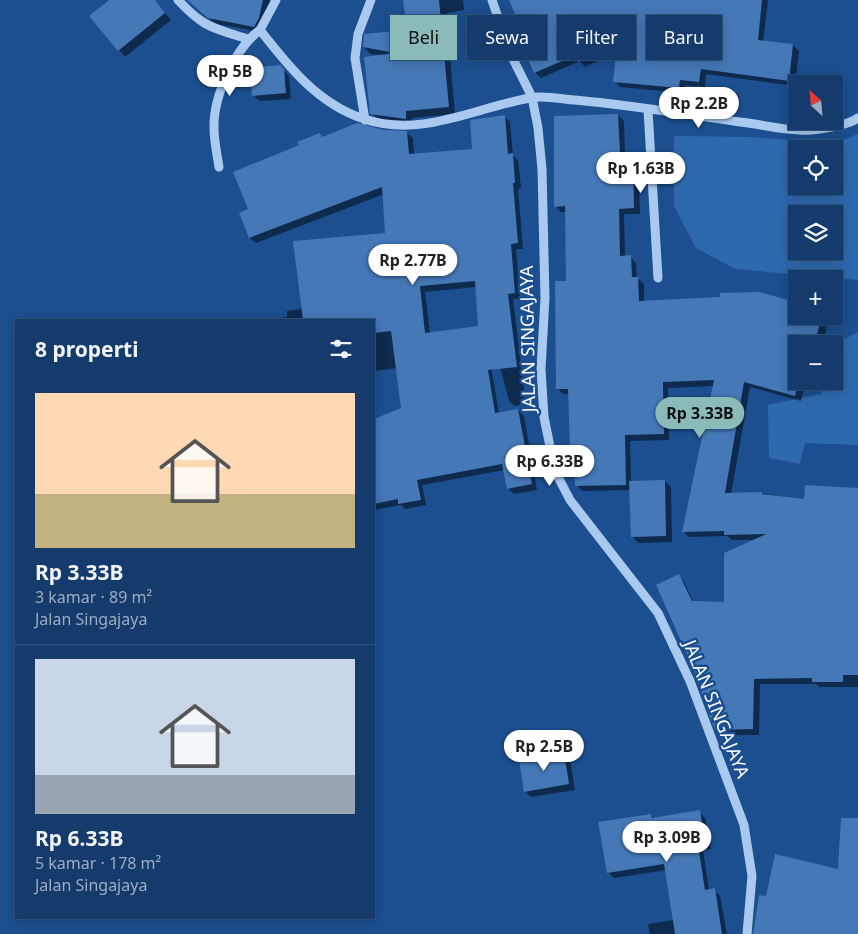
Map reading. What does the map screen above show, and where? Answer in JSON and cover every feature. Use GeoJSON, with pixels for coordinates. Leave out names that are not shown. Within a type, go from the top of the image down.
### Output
{"type":"FeatureCollection","features":[{"type":"Feature","properties":{"kind":"street"},"geometry":{"type":"LineString","coordinates":[[178,0],[195,18],[210,27],[248,39]]}},
{"type":"Feature","properties":{"kind":"street"},"geometry":{"type":"LineString","coordinates":[[219,167],[214,128],[218,93],[248,39],[260,30],[276,0]]}},
{"type":"Feature","properties":{"kind":"street"},"geometry":{"type":"LineString","coordinates":[[365,120],[355,58],[358,34],[371,0]]}},
{"type":"Feature","properties":{"kind":"street","name":"JALAN SINGAJAYA"},"geometry":{"type":"LineString","coordinates":[[492,0],[511,55],[532,97],[538,128],[542,169],[545,298],[541,369],[544,417],[555,471],[570,500],[658,613],[690,681],[744,825],[752,876],[747,934]]}},
{"type":"Feature","properties":{"kind":"street"},"geometry":{"type":"LineString","coordinates":[[260,30],[286,63],[320,97],[339,109],[365,120],[395,126],[416,126],[532,97],[801,130],[842,125],[858,118]]}},
{"type":"Feature","properties":{"kind":"street"},"geometry":{"type":"LineString","coordinates":[[648,110],[658,278]]}},
{"type":"Feature","properties":{"kind":"shaded area"},"geometry":{"type":"Polygon","coordinates":[[[858,134],[858,280],[843,279],[843,270],[788,270],[788,274],[735,269],[696,248],[674,206],[674,136],[749,137],[792,140],[788,140],[788,195],[843,195],[843,140],[858,134]]]}},
{"type":"Feature","properties":{"kind":"shaded area"},"geometry":{"type":"Polygon","coordinates":[[[858,332],[858,445],[805,443],[800,464],[769,458],[768,405],[821,394],[823,390],[843,390],[843,340],[858,332]]]}},
{"type":"Feature","properties":{"kind":"building"},"geometry":{"type":"Polygon","coordinates":[[[109,0],[155,0],[165,13],[118,51],[89,16],[109,0]]]}},
{"type":"Feature","properties":{"kind":"building"},"geometry":{"type":"Polygon","coordinates":[[[187,0],[263,0],[259,18],[254,27],[208,18],[187,0]]]}},
{"type":"Feature","properties":{"kind":"building"},"geometry":{"type":"Polygon","coordinates":[[[403,0],[439,0],[440,15],[405,15],[403,0]]]}},
{"type":"Feature","properties":{"kind":"building"},"geometry":{"type":"Polygon","coordinates":[[[509,0],[762,0],[758,40],[793,44],[790,75],[788,75],[788,81],[701,69],[699,82],[680,80],[679,88],[613,82],[615,60],[636,60],[636,15],[557,15],[557,60],[564,60],[534,73],[528,60],[547,60],[547,15],[516,15],[509,0]]]}},
{"type":"Feature","properties":{"kind":"building"},"geometry":{"type":"Polygon","coordinates":[[[390,32],[390,52],[363,47],[364,34],[390,32]]]}},
{"type":"Feature","properties":{"kind":"building"},"geometry":{"type":"Polygon","coordinates":[[[390,54],[390,60],[445,60],[449,107],[406,111],[406,119],[370,114],[364,57],[390,54]]]}},
{"type":"Feature","properties":{"kind":"building"},"geometry":{"type":"Polygon","coordinates":[[[280,65],[284,69],[286,93],[252,96],[250,68],[280,65]]]}},
{"type":"Feature","properties":{"kind":"building"},"geometry":{"type":"Polygon","coordinates":[[[618,114],[620,153],[633,153],[634,208],[619,209],[620,256],[631,255],[632,277],[638,277],[639,301],[720,297],[720,293],[759,292],[788,300],[788,325],[819,325],[817,335],[788,335],[788,390],[797,390],[795,396],[744,382],[725,493],[762,492],[762,494],[804,499],[805,485],[858,488],[858,675],[843,675],[843,682],[812,682],[812,678],[754,679],[753,729],[715,730],[708,712],[709,694],[702,695],[699,681],[656,585],[679,574],[692,601],[724,602],[724,553],[766,534],[724,535],[724,531],[682,532],[714,380],[663,382],[664,434],[625,435],[626,485],[575,486],[574,450],[570,451],[568,389],[556,389],[555,281],[566,281],[565,206],[554,207],[554,116],[618,114]]]}},
{"type":"Feature","properties":{"kind":"building"},"geometry":{"type":"Polygon","coordinates":[[[505,115],[508,154],[513,153],[515,183],[513,183],[518,243],[511,244],[515,293],[508,294],[517,367],[488,370],[495,413],[518,409],[532,484],[507,489],[502,464],[417,480],[421,500],[398,504],[398,499],[375,504],[375,419],[401,408],[391,331],[375,333],[375,319],[303,319],[293,241],[385,233],[382,187],[249,238],[239,213],[248,209],[233,172],[299,145],[297,142],[320,133],[322,137],[357,123],[384,130],[407,131],[409,154],[472,149],[470,120],[505,115]],[[475,281],[420,286],[425,333],[478,326],[475,281]]]}},
{"type":"Feature","properties":{"kind":"building"},"geometry":{"type":"Polygon","coordinates":[[[665,480],[666,536],[631,537],[629,481],[665,480]]]}},
{"type":"Feature","properties":{"kind":"building"},"geometry":{"type":"Polygon","coordinates":[[[564,752],[569,784],[524,792],[519,759],[564,752]]]}},
{"type":"Feature","properties":{"kind":"building"},"geometry":{"type":"Polygon","coordinates":[[[700,810],[705,844],[698,845],[705,890],[715,888],[722,934],[675,934],[664,864],[607,873],[598,822],[651,814],[652,818],[700,810]]]}},
{"type":"Feature","properties":{"kind":"building"},"geometry":{"type":"Polygon","coordinates":[[[841,818],[858,818],[858,934],[753,934],[759,895],[766,896],[775,854],[838,869],[841,818]]]}}]}
